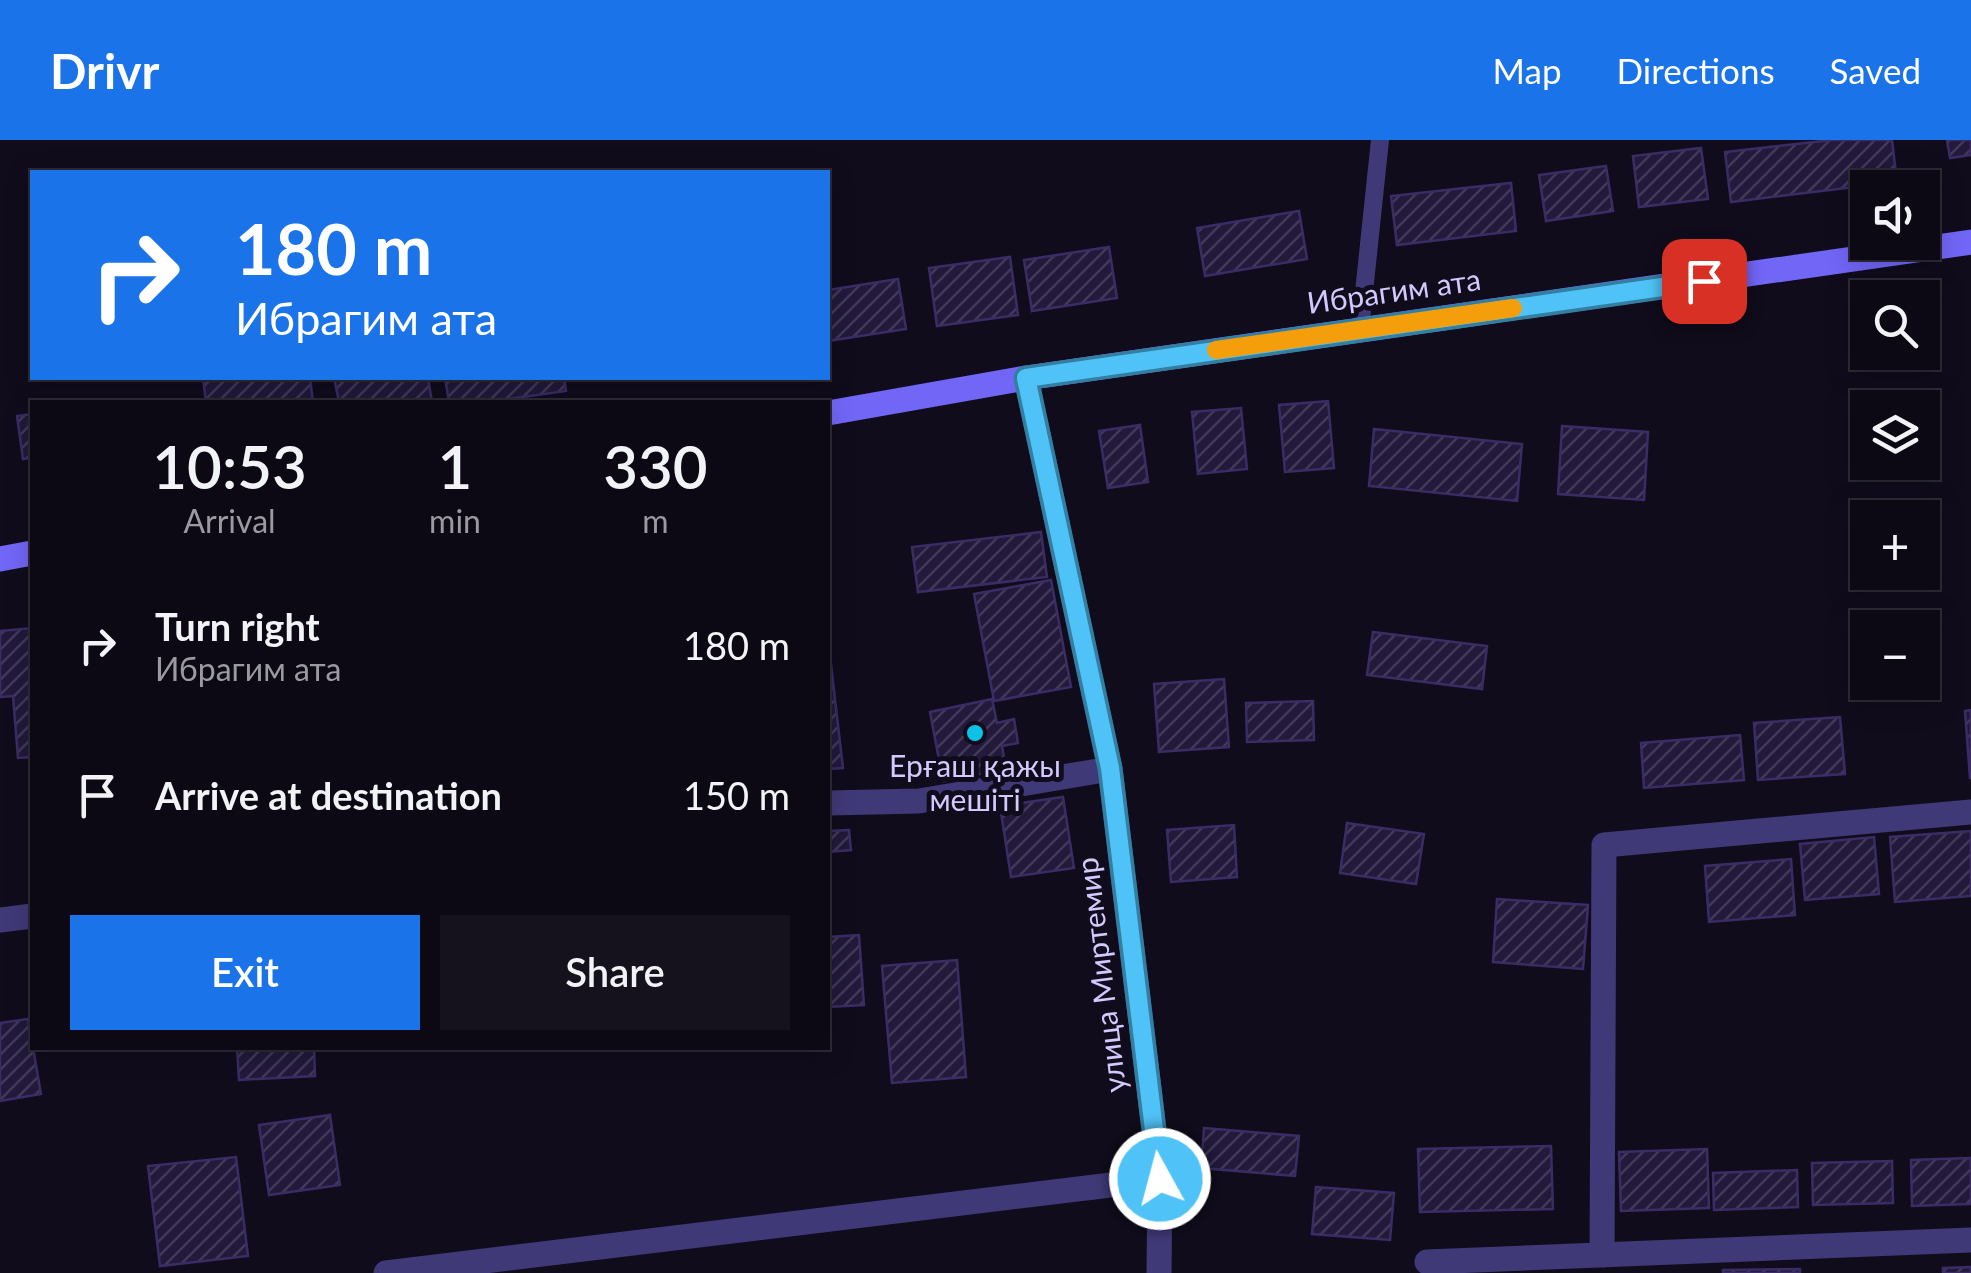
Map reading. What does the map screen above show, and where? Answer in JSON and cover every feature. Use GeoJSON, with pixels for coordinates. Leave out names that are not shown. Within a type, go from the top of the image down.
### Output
{"type":"FeatureCollection","features":[{"type":"Feature","properties":{"kind":"street","name":"Ибрагим ата"},"geometry":{"type":"LineString","coordinates":[[830,413],[1026,378],[1971,242]]}},
{"type":"Feature","properties":{"kind":"street","name":"улица Миртемир"},"geometry":{"type":"LineString","coordinates":[[1026,378],[1110,768],[1160,1179],[1159,1273]]}},
{"type":"Feature","properties":{"kind":"street"},"geometry":{"type":"LineString","coordinates":[[0,559],[30,553]]}},
{"type":"Feature","properties":{"kind":"street"},"geometry":{"type":"LineString","coordinates":[[830,804],[918,801],[1110,768]]}},
{"type":"Feature","properties":{"kind":"street"},"geometry":{"type":"LineString","coordinates":[[1602,1255],[1604,845],[1971,812]]}},
{"type":"Feature","properties":{"kind":"street"},"geometry":{"type":"LineString","coordinates":[[0,920],[30,916]]}},
{"type":"Feature","properties":{"kind":"street"},"geometry":{"type":"LineString","coordinates":[[386,1273],[1160,1179]]}},
{"type":"Feature","properties":{"kind":"street"},"geometry":{"type":"LineString","coordinates":[[1427,1262],[1971,1240]]}},
{"type":"Feature","properties":{"kind":"lane"},"geometry":{"type":"LineString","coordinates":[[1360,330],[1380,140]]}},
{"type":"Feature","properties":{"kind":"building"},"geometry":{"type":"Polygon","coordinates":[[[1832,140],[1892,140],[1896,170],[1850,170],[1850,188],[1731,202],[1725,152],[1832,140]]]}},
{"type":"Feature","properties":{"kind":"building"},"geometry":{"type":"Polygon","coordinates":[[[1947,140],[1971,140],[1971,155],[1950,158],[1947,140]]]}},
{"type":"Feature","properties":{"kind":"building"},"geometry":{"type":"Polygon","coordinates":[[[1701,148],[1708,199],[1639,207],[1633,156],[1701,148]]]}},
{"type":"Feature","properties":{"kind":"building"},"geometry":{"type":"Polygon","coordinates":[[[1606,166],[1613,211],[1546,221],[1539,175],[1606,166]]]}},
{"type":"Feature","properties":{"kind":"building"},"geometry":{"type":"Polygon","coordinates":[[[1511,183],[1516,231],[1397,245],[1391,196],[1511,183]]]}},
{"type":"Feature","properties":{"kind":"building"},"geometry":{"type":"Polygon","coordinates":[[[1299,211],[1307,259],[1205,276],[1197,228],[1299,211]]]}},
{"type":"Feature","properties":{"kind":"building"},"geometry":{"type":"Polygon","coordinates":[[[1109,247],[1117,298],[1032,311],[1024,260],[1109,247]]]}},
{"type":"Feature","properties":{"kind":"building"},"geometry":{"type":"Polygon","coordinates":[[[1010,257],[1018,315],[937,326],[929,268],[1010,257]]]}},
{"type":"Feature","properties":{"kind":"building"},"geometry":{"type":"Polygon","coordinates":[[[898,279],[906,329],[830,341],[830,290],[898,279]]]}},
{"type":"Feature","properties":{"kind":"building"},"geometry":{"type":"Polygon","coordinates":[[[203,380],[310,380],[313,400],[206,400],[203,380]]]}},
{"type":"Feature","properties":{"kind":"building"},"geometry":{"type":"Polygon","coordinates":[[[334,380],[428,380],[432,400],[339,400],[334,380]]]}},
{"type":"Feature","properties":{"kind":"building"},"geometry":{"type":"Polygon","coordinates":[[[445,380],[564,380],[566,391],[501,400],[449,400],[445,380]]]}},
{"type":"Feature","properties":{"kind":"building"},"geometry":{"type":"Polygon","coordinates":[[[1328,401],[1334,468],[1285,472],[1279,405],[1328,401]]]}},
{"type":"Feature","properties":{"kind":"building"},"geometry":{"type":"Polygon","coordinates":[[[1241,408],[1247,469],[1198,474],[1192,412],[1241,408]]]}},
{"type":"Feature","properties":{"kind":"building"},"geometry":{"type":"Polygon","coordinates":[[[30,414],[30,458],[23,459],[17,416],[30,414]]]}},
{"type":"Feature","properties":{"kind":"building"},"geometry":{"type":"Polygon","coordinates":[[[1140,425],[1148,482],[1108,488],[1099,431],[1140,425]]]}},
{"type":"Feature","properties":{"kind":"building"},"geometry":{"type":"Polygon","coordinates":[[[1562,426],[1648,432],[1644,500],[1558,494],[1562,426]]]}},
{"type":"Feature","properties":{"kind":"building"},"geometry":{"type":"Polygon","coordinates":[[[1374,429],[1522,444],[1517,501],[1369,486],[1374,429]]]}},
{"type":"Feature","properties":{"kind":"building"},"geometry":{"type":"Polygon","coordinates":[[[1041,532],[1047,577],[918,592],[912,547],[1041,532]]]}},
{"type":"Feature","properties":{"kind":"building"},"geometry":{"type":"Polygon","coordinates":[[[1051,580],[1071,687],[994,701],[974,594],[1051,580]]]}},
{"type":"Feature","properties":{"kind":"building"},"geometry":{"type":"Polygon","coordinates":[[[30,628],[30,757],[18,758],[13,696],[0,697],[0,631],[30,628]]]}},
{"type":"Feature","properties":{"kind":"building"},"geometry":{"type":"Polygon","coordinates":[[[1373,632],[1487,646],[1482,689],[1367,675],[1373,632]]]}},
{"type":"Feature","properties":{"kind":"building"},"geometry":{"type":"Polygon","coordinates":[[[830,656],[843,768],[830,769],[830,656]]]}},
{"type":"Feature","properties":{"kind":"building"},"geometry":{"type":"Polygon","coordinates":[[[1224,679],[1229,747],[1159,752],[1154,684],[1224,679]]]}},
{"type":"Feature","properties":{"kind":"building","name":"Ерғаш қажы мешіті"},"geometry":{"type":"Polygon","coordinates":[[[992,699],[997,723],[1014,719],[1018,743],[1002,746],[1006,769],[943,781],[930,712],[992,699]]]}},
{"type":"Feature","properties":{"kind":"building"},"geometry":{"type":"Polygon","coordinates":[[[1313,701],[1314,740],[1247,742],[1246,703],[1313,701]]]}},
{"type":"Feature","properties":{"kind":"building"},"geometry":{"type":"Polygon","coordinates":[[[1971,710],[1971,778],[1970,778],[1965,711],[1971,710]]]}},
{"type":"Feature","properties":{"kind":"building"},"geometry":{"type":"Polygon","coordinates":[[[1840,717],[1845,774],[1758,780],[1754,723],[1840,717]]]}},
{"type":"Feature","properties":{"kind":"building"},"geometry":{"type":"Polygon","coordinates":[[[1740,735],[1744,780],[1644,788],[1641,743],[1740,735]]]}},
{"type":"Feature","properties":{"kind":"building"},"geometry":{"type":"Polygon","coordinates":[[[1063,797],[1074,868],[1011,877],[1000,806],[1063,797]]]}},
{"type":"Feature","properties":{"kind":"building"},"geometry":{"type":"Polygon","coordinates":[[[1347,823],[1424,834],[1416,884],[1340,873],[1347,823]]]}},
{"type":"Feature","properties":{"kind":"building"},"geometry":{"type":"Polygon","coordinates":[[[1234,825],[1237,877],[1171,882],[1167,830],[1234,825]]]}},
{"type":"Feature","properties":{"kind":"building"},"geometry":{"type":"Polygon","coordinates":[[[849,830],[851,850],[830,852],[830,831],[849,830]]]}},
{"type":"Feature","properties":{"kind":"building"},"geometry":{"type":"Polygon","coordinates":[[[1971,831],[1971,896],[1895,902],[1890,837],[1971,831]]]}},
{"type":"Feature","properties":{"kind":"building"},"geometry":{"type":"Polygon","coordinates":[[[1874,837],[1879,894],[1805,900],[1800,844],[1874,837]]]}},
{"type":"Feature","properties":{"kind":"building"},"geometry":{"type":"Polygon","coordinates":[[[1791,859],[1795,915],[1709,922],[1705,866],[1791,859]]]}},
{"type":"Feature","properties":{"kind":"building"},"geometry":{"type":"Polygon","coordinates":[[[1497,899],[1588,905],[1583,969],[1493,962],[1497,899]]]}},
{"type":"Feature","properties":{"kind":"building"},"geometry":{"type":"Polygon","coordinates":[[[859,935],[864,1005],[830,1007],[830,937],[859,935]]]}},
{"type":"Feature","properties":{"kind":"building"},"geometry":{"type":"Polygon","coordinates":[[[957,960],[966,1077],[892,1083],[882,966],[957,960]]]}},
{"type":"Feature","properties":{"kind":"building"},"geometry":{"type":"Polygon","coordinates":[[[28,1019],[30,1050],[33,1050],[41,1094],[0,1101],[0,1023],[28,1019]]]}},
{"type":"Feature","properties":{"kind":"building"},"geometry":{"type":"Polygon","coordinates":[[[237,1050],[314,1050],[315,1076],[239,1080],[237,1050]]]}},
{"type":"Feature","properties":{"kind":"building"},"geometry":{"type":"Polygon","coordinates":[[[330,1115],[340,1185],[269,1195],[259,1125],[330,1115]]]}},
{"type":"Feature","properties":{"kind":"building"},"geometry":{"type":"Polygon","coordinates":[[[1204,1128],[1299,1136],[1295,1176],[1201,1168],[1204,1128]]]}},
{"type":"Feature","properties":{"kind":"building"},"geometry":{"type":"Polygon","coordinates":[[[1551,1146],[1553,1209],[1420,1212],[1418,1149],[1551,1146]]]}},
{"type":"Feature","properties":{"kind":"building"},"geometry":{"type":"Polygon","coordinates":[[[1707,1149],[1709,1208],[1621,1211],[1619,1152],[1707,1149]]]}},
{"type":"Feature","properties":{"kind":"building"},"geometry":{"type":"Polygon","coordinates":[[[236,1157],[248,1256],[160,1266],[148,1166],[236,1157]]]}},
{"type":"Feature","properties":{"kind":"building"},"geometry":{"type":"Polygon","coordinates":[[[1971,1158],[1971,1204],[1912,1206],[1911,1160],[1971,1158]]]}},
{"type":"Feature","properties":{"kind":"building"},"geometry":{"type":"Polygon","coordinates":[[[1892,1161],[1893,1203],[1813,1205],[1812,1163],[1892,1161]]]}},
{"type":"Feature","properties":{"kind":"building"},"geometry":{"type":"Polygon","coordinates":[[[1797,1170],[1798,1207],[1714,1210],[1713,1173],[1797,1170]]]}},
{"type":"Feature","properties":{"kind":"building"},"geometry":{"type":"Polygon","coordinates":[[[1316,1187],[1394,1193],[1390,1240],[1312,1234],[1316,1187]]]}},
{"type":"Feature","properties":{"kind":"building"},"geometry":{"type":"Polygon","coordinates":[[[1971,1267],[1971,1273],[1943,1273],[1943,1268],[1971,1267]]]}},
{"type":"Feature","properties":{"kind":"building"},"geometry":{"type":"Polygon","coordinates":[[[1800,1269],[1800,1273],[1723,1273],[1723,1270],[1800,1269]]]}},
{"type":"Feature","properties":{"kind":"slow traffic"},"geometry":{"type":"LineString","coordinates":[[1216,350],[1513,308]]}},
{"type":"Feature","properties":{"kind":"place","name":"Ерғаш қажы мешіті"},"geometry":{"type":"Point","coordinates":[975,733]}},
{"type":"Feature","properties":{"kind":"route"},"geometry":{"type":"LineString","coordinates":[[1160,1179],[1110,768],[1026,378],[1704,281]]}}]}
